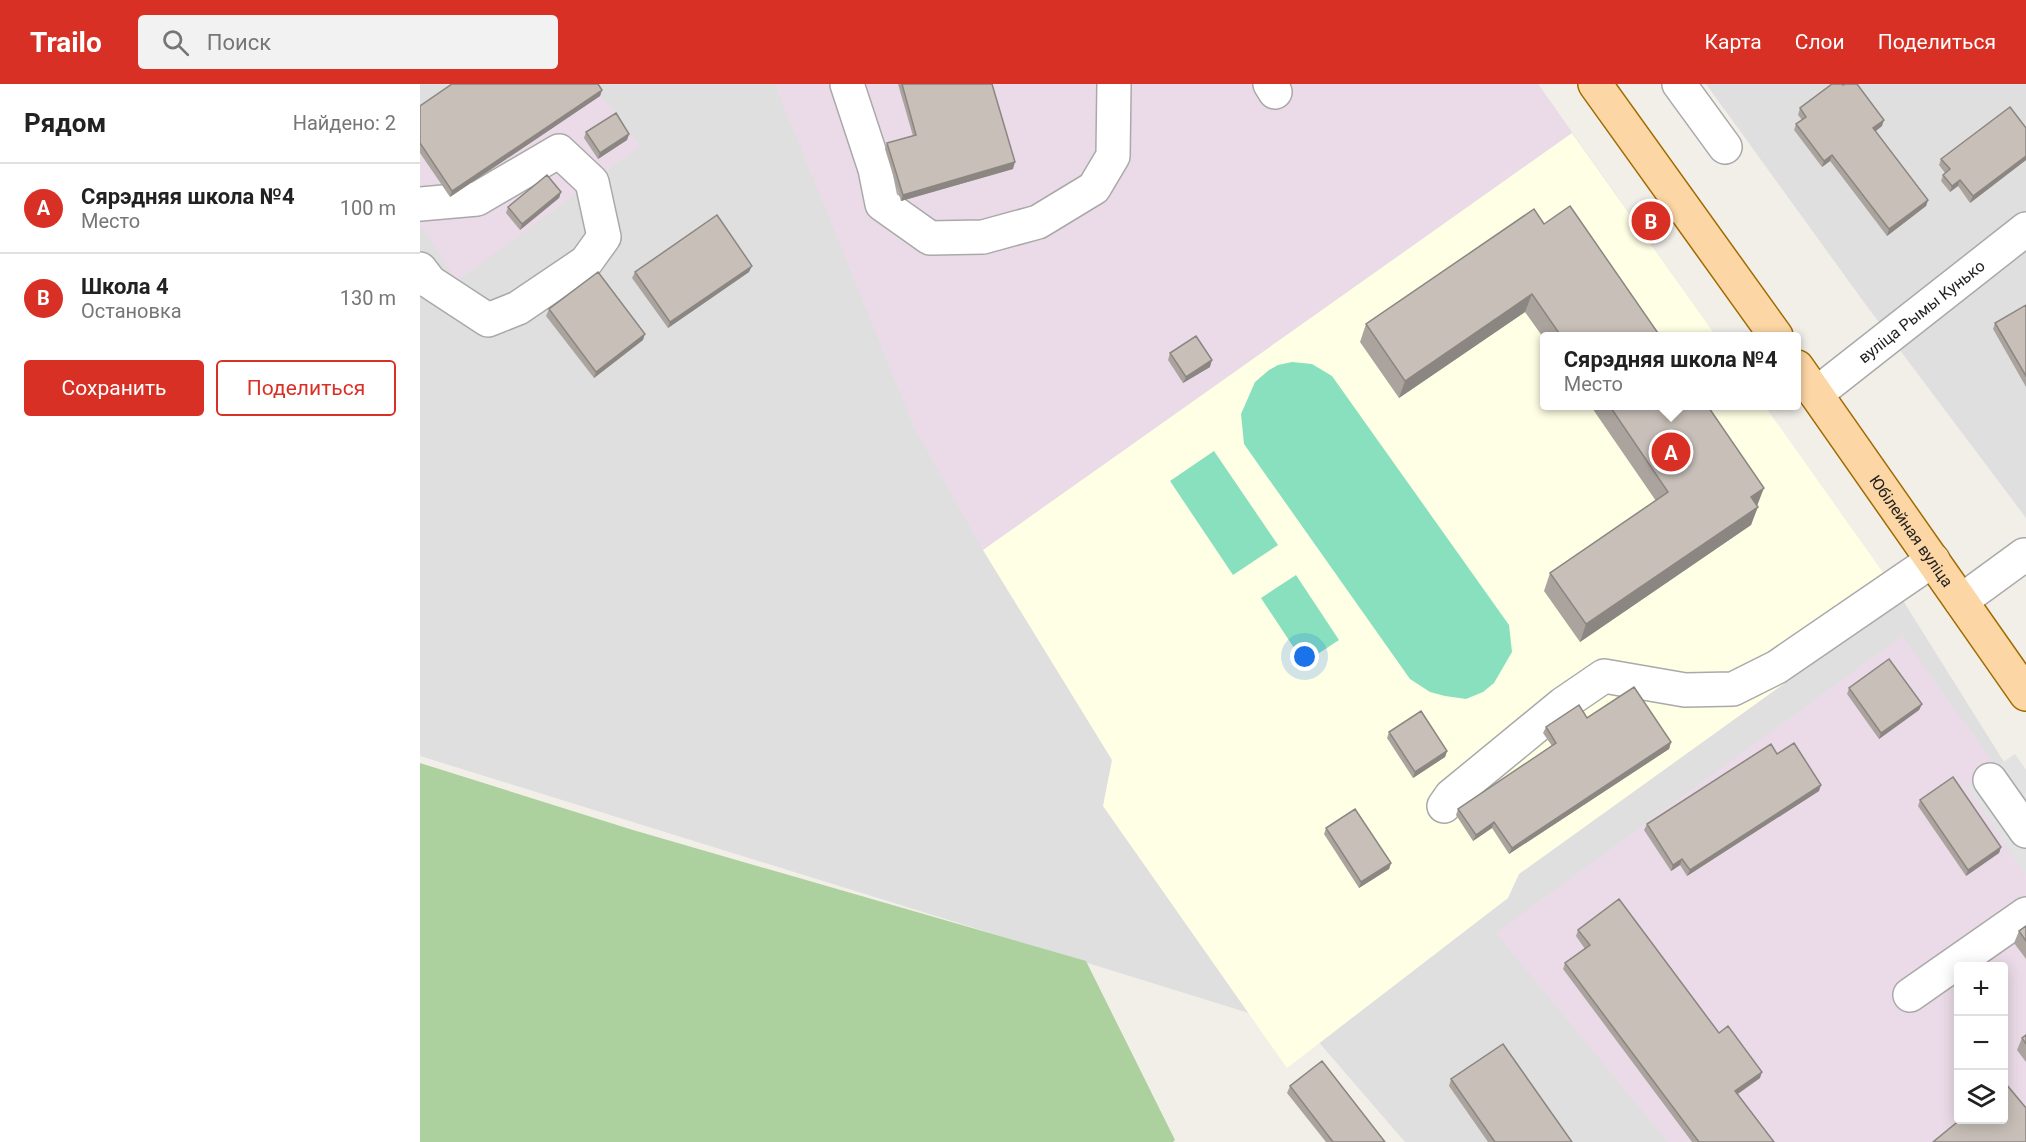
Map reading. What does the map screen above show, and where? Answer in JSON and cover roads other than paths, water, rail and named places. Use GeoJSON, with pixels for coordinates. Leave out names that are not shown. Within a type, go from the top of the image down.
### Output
{"type":"FeatureCollection","features":[{"type":"Feature","properties":{"kind":"main road"},"geometry":{"type":"LineString","coordinates":[[1595,84],[1773,332]]}},
{"type":"Feature","properties":{"kind":"main road","name":"Юбілейная вуліца"},"geometry":{"type":"LineString","coordinates":[[1801,373],[2026,694]]}},
{"type":"Feature","properties":{"kind":"street"},"geometry":{"type":"LineString","coordinates":[[847,84],[875,169],[882,204],[930,238],[983,237],[1038,222],[1094,188],[1113,156],[1114,84]]}},
{"type":"Feature","properties":{"kind":"street"},"geometry":{"type":"LineString","coordinates":[[1679,84],[1725,147]]}},
{"type":"Feature","properties":{"kind":"street"},"geometry":{"type":"LineString","coordinates":[[420,204],[477,199],[559,151],[592,182],[604,237],[586,262],[518,308],[488,320],[430,282],[420,269]]}},
{"type":"Feature","properties":{"kind":"street","name":"вуліца Рымы Кунько"},"geometry":{"type":"LineString","coordinates":[[1816,394],[2026,229]]}},
{"type":"Feature","properties":{"kind":"street"},"geometry":{"type":"LineString","coordinates":[[1961,601],[2024,555],[2026,558]]}},
{"type":"Feature","properties":{"kind":"street"},"geometry":{"type":"LineString","coordinates":[[1444,806],[1451,796],[1563,704],[1604,676],[1685,690],[1733,689],[1777,667],[1933,560]]}},
{"type":"Feature","properties":{"kind":"street"},"geometry":{"type":"LineString","coordinates":[[1990,780],[2026,831]]}},
{"type":"Feature","properties":{"kind":"street"},"geometry":{"type":"LineString","coordinates":[[1910,995],[2026,914]]}},
{"type":"Feature","properties":{"kind":"place","name":"Школа 4"},"geometry":{"type":"Point","coordinates":[1651,221]}},
{"type":"Feature","properties":{"kind":"place","name":"Сярэдняя школа №4"},"geometry":{"type":"Point","coordinates":[1671,452]}}]}
